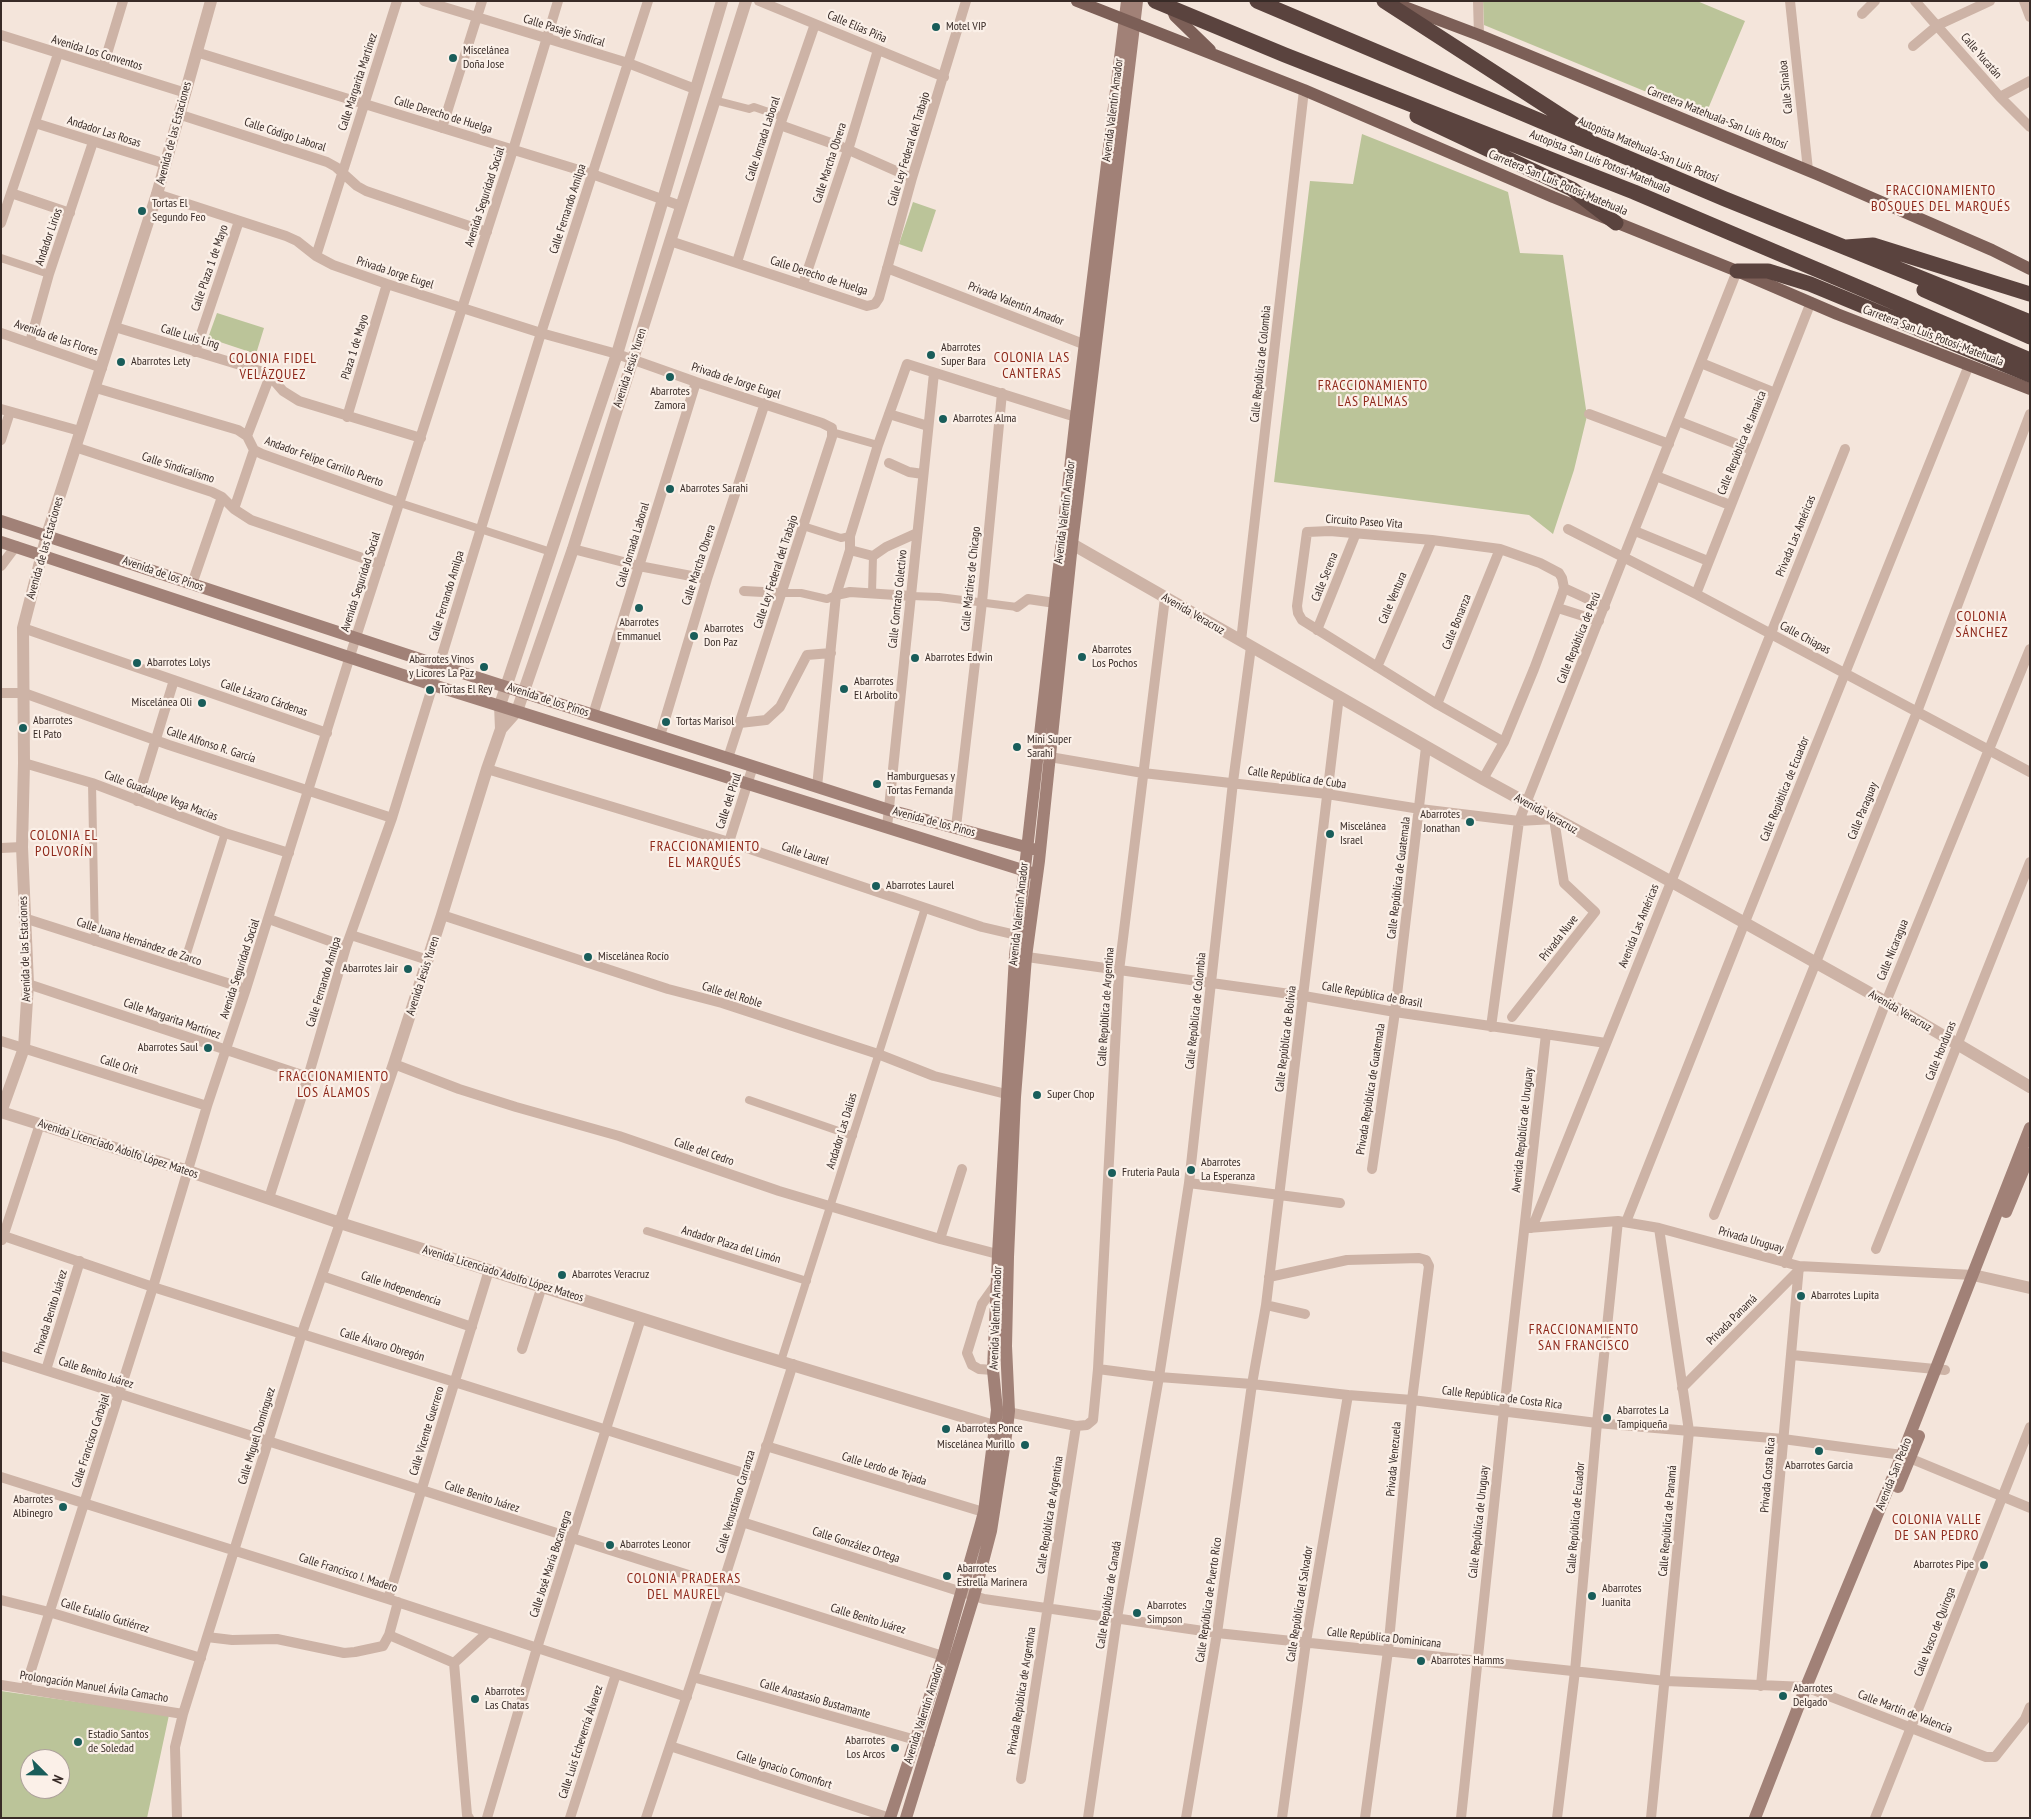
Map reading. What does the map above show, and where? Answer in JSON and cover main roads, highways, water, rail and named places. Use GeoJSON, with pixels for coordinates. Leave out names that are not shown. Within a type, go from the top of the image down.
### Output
{"type":"FeatureCollection","features":[{"type":"Feature","properties":{"kind":"highway","name":"Autopista San Luis Potosí-Matehuala"},"geometry":{"type":"LineString","coordinates":[[1154,1],[1285,55],[1643,195],[2030,360]]}},
{"type":"Feature","properties":{"kind":"highway","name":"Autopista Matehuala-San Luis Potosí"},"geometry":{"type":"LineString","coordinates":[[1256,1],[1849,250],[2030,322]]}},
{"type":"Feature","properties":{"kind":"highway"},"geometry":{"type":"LineString","coordinates":[[1384,1],[1622,155]]}},
{"type":"Feature","properties":{"kind":"highway"},"geometry":{"type":"LineString","coordinates":[[1371,88],[1399,108],[1572,189],[1616,223]]}},
{"type":"Feature","properties":{"kind":"highway"},"geometry":{"type":"LineString","coordinates":[[1849,250],[1873,245],[2030,294]]}},
{"type":"Feature","properties":{"kind":"highway"},"geometry":{"type":"LineString","coordinates":[[1849,250],[1886,273],[2030,337]]}},
{"type":"Feature","properties":{"kind":"highway"},"geometry":{"type":"LineString","coordinates":[[1737,271],[1768,271],[1810,284],[2030,376]]}},
{"type":"Feature","properties":{"kind":"main road","name":"Carretera San Luis Potosí-Matehuala"},"geometry":{"type":"LineString","coordinates":[[1077,1],[1304,90],[1616,223],[2030,389]]}},
{"type":"Feature","properties":{"kind":"main road","name":"Avenida Valentín Amador"},"geometry":{"type":"LineString","coordinates":[[1023,937],[1026,848],[1044,756],[1067,542],[1129,22],[1127,1]]}},
{"type":"Feature","properties":{"kind":"main road","name":"Avenida Valentín Amador"},"geometry":{"type":"LineString","coordinates":[[1129,22],[1137,1]]}},
{"type":"Feature","properties":{"kind":"main road"},"geometry":{"type":"LineString","coordinates":[[1169,1],[1175,16],[1215,55]]}},
{"type":"Feature","properties":{"kind":"main road","name":"Carretera Matehuala-San Luis Potosí"},"geometry":{"type":"LineString","coordinates":[[1390,1],[1479,35],[1808,170],[1992,250],[2030,269]]}},
{"type":"Feature","properties":{"kind":"main road","name":"Avenida de los Pinos"},"geometry":{"type":"LineString","coordinates":[[1,520],[438,665],[888,810],[1040,851]]}},
{"type":"Feature","properties":{"kind":"main road","name":"Avenida de los Pinos"},"geometry":{"type":"LineString","coordinates":[[1,542],[433,685],[1037,874]]}},
{"type":"Feature","properties":{"kind":"main road","name":"Avenida Valentín Amador"},"geometry":{"type":"LineString","coordinates":[[906,1818],[974,1596],[989,1513],[1001,1428],[1006,1346],[1003,1256],[1020,956],[1040,851],[1054,603],[1067,542]]}},
{"type":"Feature","properties":{"kind":"main road","name":"Avenida San Pedro"},"geometry":{"type":"LineString","coordinates":[[1755,1818],[1906,1457],[1941,1369],[2030,1128]]}},
{"type":"Feature","properties":{"kind":"main road","name":"Avenida San Pedro"},"geometry":{"type":"LineString","coordinates":[[1976,1276],[2030,1154]]}},
{"type":"Feature","properties":{"kind":"main road","name":"Avenida Valentín Amador"},"geometry":{"type":"LineString","coordinates":[[1003,1256],[997,1283],[994,1370],[1003,1410]]}},
{"type":"Feature","properties":{"kind":"main road","name":"Avenida Valentín Amador"},"geometry":{"type":"LineString","coordinates":[[890,1818],[989,1513]]}},
{"type":"Feature","properties":{"kind":"main road","name":"Avenida San Pedro"},"geometry":{"type":"LineString","coordinates":[[1764,1818],[1810,1688]]}},
{"type":"Feature","properties":{"kind":"place","name":"Motel VIP"},"geometry":{"type":"Point","coordinates":[936,27]}},
{"type":"Feature","properties":{"kind":"place","name":"Miscelánea Doña Jose"},"geometry":{"type":"Point","coordinates":[453,58]}},
{"type":"Feature","properties":{"kind":"place","name":"Tortas El Segundo Feo"},"geometry":{"type":"Point","coordinates":[142,211]}},
{"type":"Feature","properties":{"kind":"place","name":"Abarrotes Super Bara"},"geometry":{"type":"Point","coordinates":[931,355]}},
{"type":"Feature","properties":{"kind":"place","name":"Abarrotes Lety"},"geometry":{"type":"Point","coordinates":[121,362]}},
{"type":"Feature","properties":{"kind":"place","name":"Abarrotes Zamora"},"geometry":{"type":"Point","coordinates":[670,377]}},
{"type":"Feature","properties":{"kind":"place","name":"Abarrotes Alma"},"geometry":{"type":"Point","coordinates":[943,419]}},
{"type":"Feature","properties":{"kind":"place","name":"Abarrotes Sarahi"},"geometry":{"type":"Point","coordinates":[670,489]}},
{"type":"Feature","properties":{"kind":"place","name":"Abarrotes Emmanuel"},"geometry":{"type":"Point","coordinates":[639,608]}},
{"type":"Feature","properties":{"kind":"place","name":"Abarrotes Don Paz"},"geometry":{"type":"Point","coordinates":[694,636]}},
{"type":"Feature","properties":{"kind":"place","name":"Abarrotes Los Pochos"},"geometry":{"type":"Point","coordinates":[1082,657]}},
{"type":"Feature","properties":{"kind":"place","name":"Abarrotes Edwin"},"geometry":{"type":"Point","coordinates":[915,658]}},
{"type":"Feature","properties":{"kind":"place","name":"Abarrotes Lolys"},"geometry":{"type":"Point","coordinates":[137,663]}},
{"type":"Feature","properties":{"kind":"place","name":"Abarrotes Vinos y Licores La Paz"},"geometry":{"type":"Point","coordinates":[484,667]}},
{"type":"Feature","properties":{"kind":"place","name":"Abarrotes El Arbolito"},"geometry":{"type":"Point","coordinates":[844,689]}},
{"type":"Feature","properties":{"kind":"place","name":"Tortas El Rey"},"geometry":{"type":"Point","coordinates":[430,690]}},
{"type":"Feature","properties":{"kind":"place","name":"Miscelánea Oli"},"geometry":{"type":"Point","coordinates":[202,703]}},
{"type":"Feature","properties":{"kind":"place","name":"Tortas Marisol"},"geometry":{"type":"Point","coordinates":[666,722]}},
{"type":"Feature","properties":{"kind":"place","name":"Abarrotes El Pato"},"geometry":{"type":"Point","coordinates":[23,728]}},
{"type":"Feature","properties":{"kind":"place","name":"Mini Super Sarahi"},"geometry":{"type":"Point","coordinates":[1017,747]}},
{"type":"Feature","properties":{"kind":"place","name":"Hamburguesas y Tortas Fernanda"},"geometry":{"type":"Point","coordinates":[877,784]}},
{"type":"Feature","properties":{"kind":"place","name":"Abarrotes Jonathan"},"geometry":{"type":"Point","coordinates":[1470,822]}},
{"type":"Feature","properties":{"kind":"place","name":"Miscelánea Israel"},"geometry":{"type":"Point","coordinates":[1330,834]}},
{"type":"Feature","properties":{"kind":"place","name":"Abarrotes Laurel"},"geometry":{"type":"Point","coordinates":[876,886]}},
{"type":"Feature","properties":{"kind":"place","name":"Miscelánea Rocío"},"geometry":{"type":"Point","coordinates":[588,957]}},
{"type":"Feature","properties":{"kind":"place","name":"Abarrotes Jair"},"geometry":{"type":"Point","coordinates":[408,969]}},
{"type":"Feature","properties":{"kind":"place","name":"Abarrotes Saul"},"geometry":{"type":"Point","coordinates":[208,1048]}},
{"type":"Feature","properties":{"kind":"place","name":"Super Chop"},"geometry":{"type":"Point","coordinates":[1037,1095]}},
{"type":"Feature","properties":{"kind":"place","name":"Abarrotes La Esperanza"},"geometry":{"type":"Point","coordinates":[1191,1170]}},
{"type":"Feature","properties":{"kind":"place","name":"Fruteria Paula"},"geometry":{"type":"Point","coordinates":[1112,1173]}},
{"type":"Feature","properties":{"kind":"place","name":"Abarrotes Veracruz"},"geometry":{"type":"Point","coordinates":[562,1275]}},
{"type":"Feature","properties":{"kind":"place","name":"Abarrotes Lupita"},"geometry":{"type":"Point","coordinates":[1801,1296]}},
{"type":"Feature","properties":{"kind":"place","name":"Abarrotes La Tampiqueña"},"geometry":{"type":"Point","coordinates":[1607,1418]}},
{"type":"Feature","properties":{"kind":"place","name":"Abarrotes Ponce"},"geometry":{"type":"Point","coordinates":[946,1429]}},
{"type":"Feature","properties":{"kind":"place","name":"Miscelánea Murillo"},"geometry":{"type":"Point","coordinates":[1025,1445]}},
{"type":"Feature","properties":{"kind":"place","name":"Abarrotes Garcia"},"geometry":{"type":"Point","coordinates":[1819,1451]}},
{"type":"Feature","properties":{"kind":"place","name":"Abarrotes Albinegro"},"geometry":{"type":"Point","coordinates":[63,1507]}},
{"type":"Feature","properties":{"kind":"place","name":"Abarrotes Leonor"},"geometry":{"type":"Point","coordinates":[610,1545]}},
{"type":"Feature","properties":{"kind":"place","name":"Abarrotes Pipe"},"geometry":{"type":"Point","coordinates":[1984,1565]}},
{"type":"Feature","properties":{"kind":"place","name":"Abarrotes Estrella Marinera"},"geometry":{"type":"Point","coordinates":[947,1576]}},
{"type":"Feature","properties":{"kind":"place","name":"Abarrotes Juanita"},"geometry":{"type":"Point","coordinates":[1592,1596]}},
{"type":"Feature","properties":{"kind":"place","name":"Abarrotes Simpson"},"geometry":{"type":"Point","coordinates":[1137,1613]}},
{"type":"Feature","properties":{"kind":"place","name":"Abarrotes Hamms"},"geometry":{"type":"Point","coordinates":[1421,1661]}},
{"type":"Feature","properties":{"kind":"place","name":"Abarrotes Delgado"},"geometry":{"type":"Point","coordinates":[1783,1696]}},
{"type":"Feature","properties":{"kind":"place","name":"Abarrotes Las Chatas"},"geometry":{"type":"Point","coordinates":[475,1699]}},
{"type":"Feature","properties":{"kind":"place","name":"Estadio Santos de Soledad"},"geometry":{"type":"Point","coordinates":[78,1742]}},
{"type":"Feature","properties":{"kind":"place","name":"Abarrotes Los Arcos"},"geometry":{"type":"Point","coordinates":[895,1748]}},
{"type":"Feature","properties":{"kind":"district","name":"FRACCIONAMIENTO BOSQUES DEL MARQUÉS"},"geometry":{"type":"Point","coordinates":[1941,200]}},
{"type":"Feature","properties":{"kind":"district","name":"COLONIA LAS CANTERAS"},"geometry":{"type":"Point","coordinates":[1032,366]}},
{"type":"Feature","properties":{"kind":"district","name":"COLONIA FIDEL VELÁZQUEZ"},"geometry":{"type":"Point","coordinates":[273,368]}},
{"type":"Feature","properties":{"kind":"district","name":"FRACCIONAMIENTO LAS PALMAS"},"geometry":{"type":"Point","coordinates":[1373,394]}},
{"type":"Feature","properties":{"kind":"district","name":"COLONIA SÁNCHEZ"},"geometry":{"type":"Point","coordinates":[1982,626]}},
{"type":"Feature","properties":{"kind":"district","name":"COLONIA EL POLVORÍN"},"geometry":{"type":"Point","coordinates":[64,844]}},
{"type":"Feature","properties":{"kind":"district","name":"FRACCIONAMIENTO EL MARQUÉS"},"geometry":{"type":"Point","coordinates":[705,856]}},
{"type":"Feature","properties":{"kind":"district","name":"FRACCIONAMIENTO LOS ÁLAMOS"},"geometry":{"type":"Point","coordinates":[334,1086]}},
{"type":"Feature","properties":{"kind":"district","name":"FRACCIONAMIENTO SAN FRANCISCO"},"geometry":{"type":"Point","coordinates":[1584,1338]}},
{"type":"Feature","properties":{"kind":"district","name":"COLONIA VALLE DE SAN PEDRO"},"geometry":{"type":"Point","coordinates":[1937,1528]}},
{"type":"Feature","properties":{"kind":"district","name":"COLONIA PRADERAS DEL MAUREL"},"geometry":{"type":"Point","coordinates":[684,1588]}}]}
